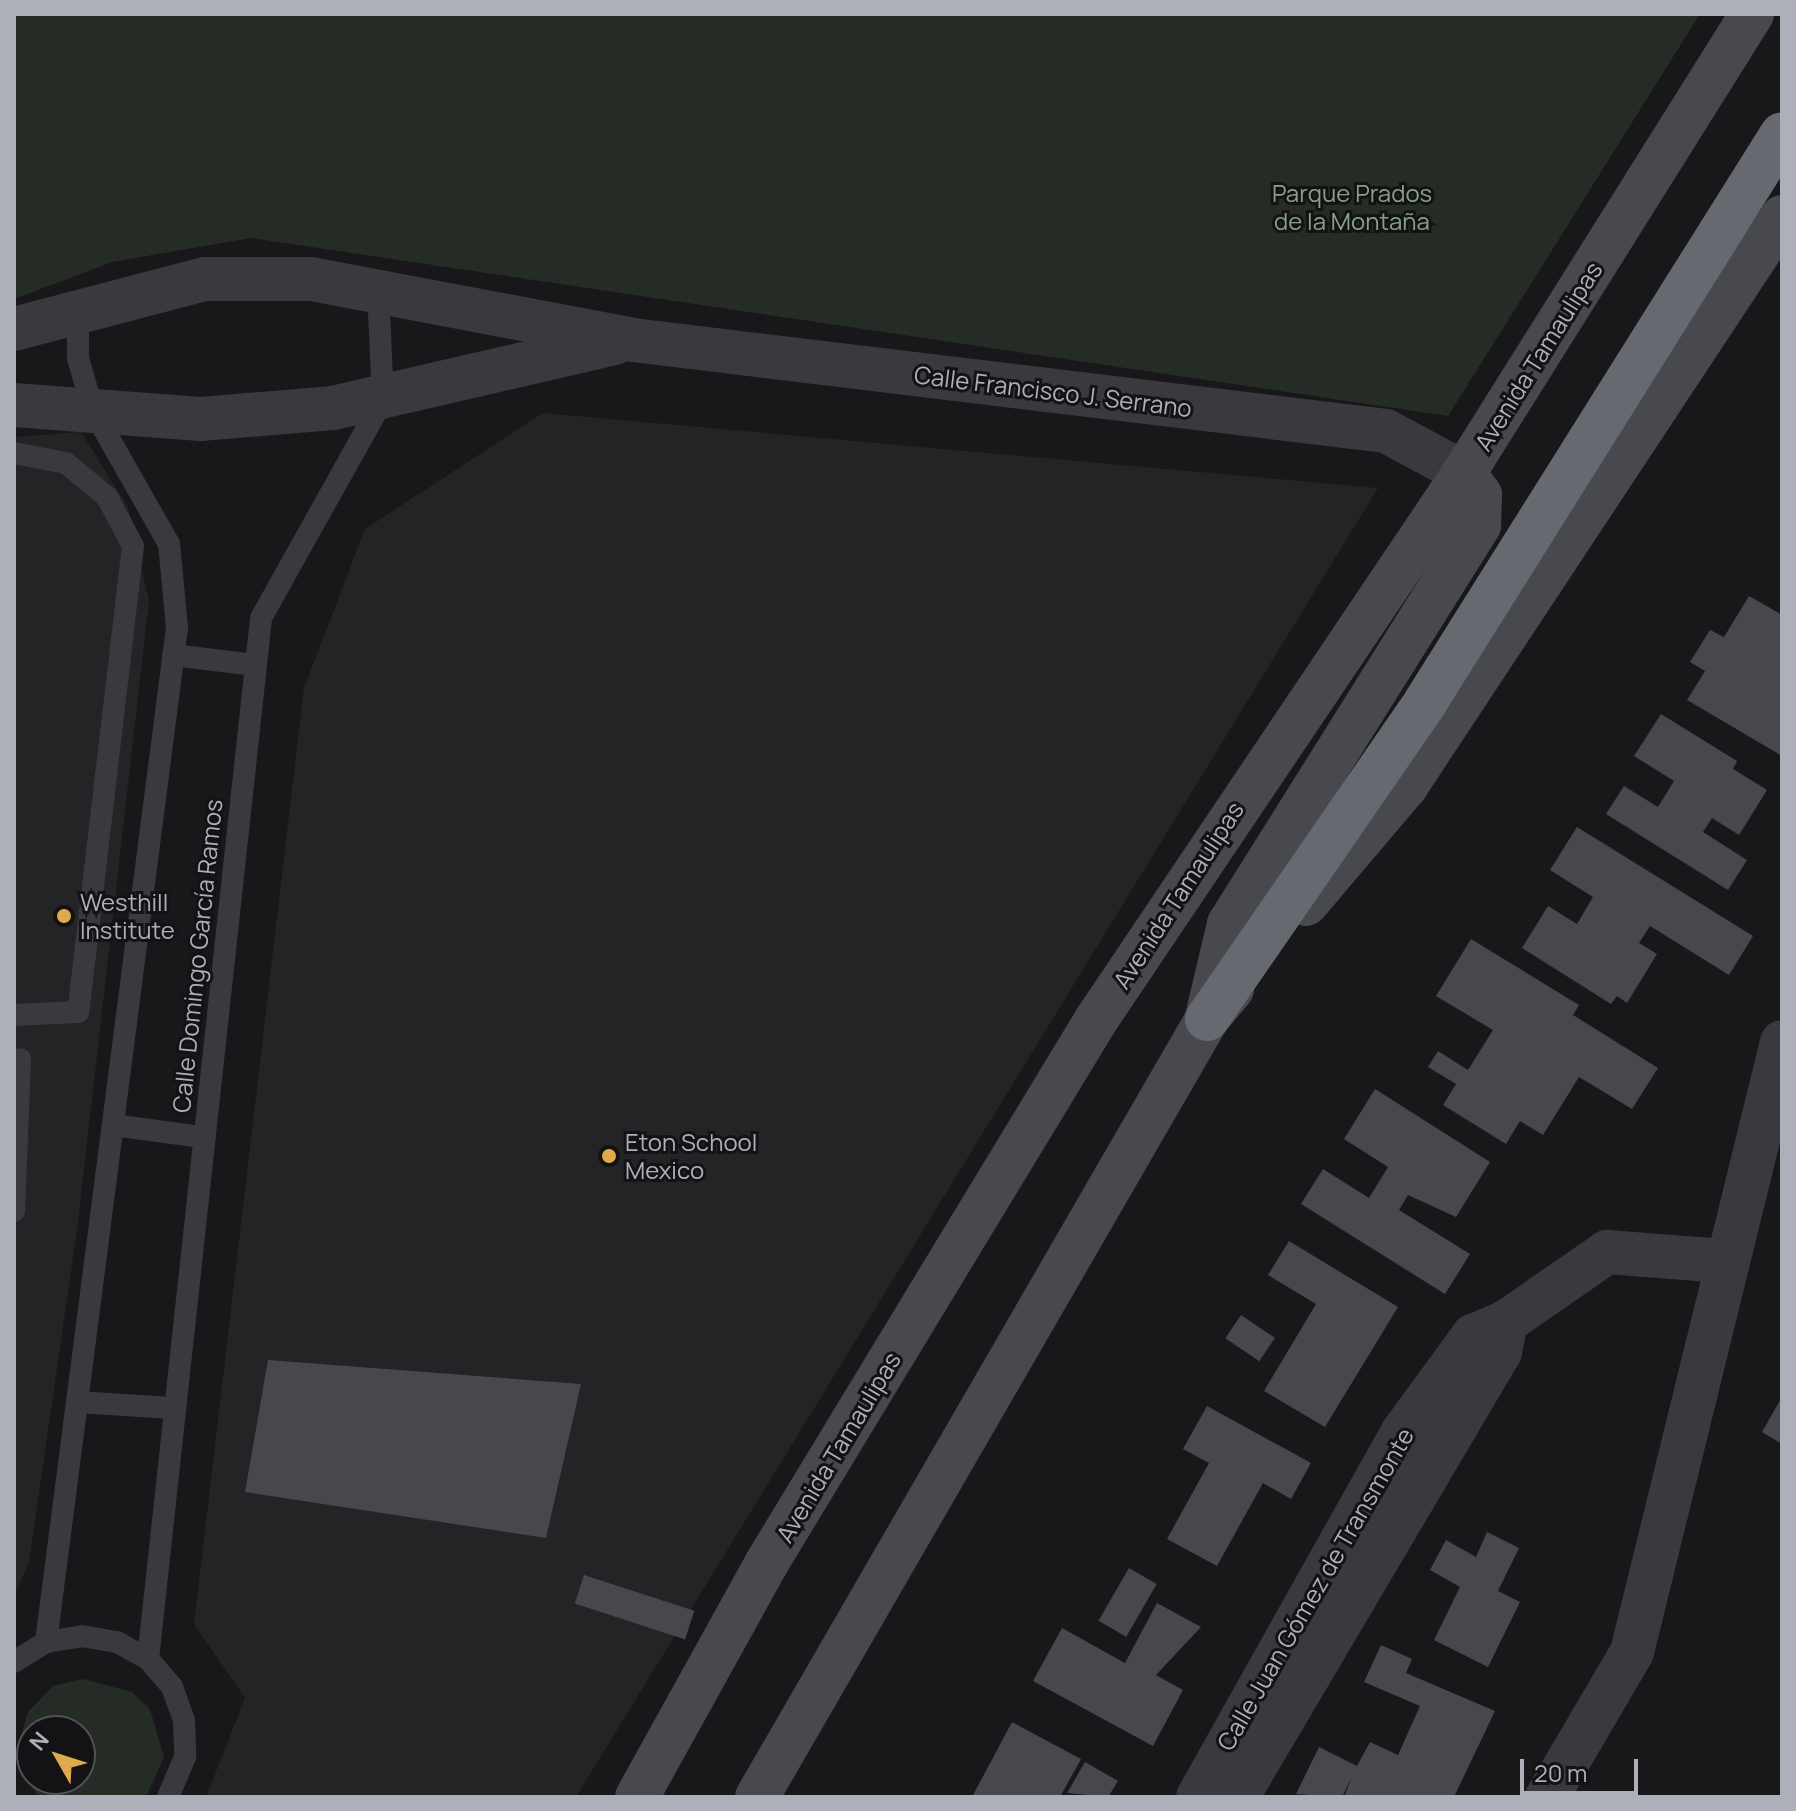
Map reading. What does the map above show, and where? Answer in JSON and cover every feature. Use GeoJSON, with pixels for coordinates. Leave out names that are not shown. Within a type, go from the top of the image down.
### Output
{"type":"FeatureCollection","features":[{"type":"Feature","properties":{"kind":"highway"},"geometry":{"type":"LineString","coordinates":[[1207,1019],[1426,701],[1782,134]]}},
{"type":"Feature","properties":{"kind":"street","name":"Avenida Tamaulipas"},"geometry":{"type":"LineString","coordinates":[[637,1797],[766,1564],[1096,1020],[1464,473],[1752,14]]}},
{"type":"Feature","properties":{"kind":"street"},"geometry":{"type":"LineString","coordinates":[[757,1797],[1207,1019],[1406,786],[1782,217]]}},
{"type":"Feature","properties":{"kind":"street","name":"Calle Francisco J. Serrano"},"geometry":{"type":"LineString","coordinates":[[14,329],[78,307],[205,279],[311,279],[633,340],[1386,431],[1464,473]]}},
{"type":"Feature","properties":{"kind":"street","name":"Calle Francisco J. Serrano"},"geometry":{"type":"LineString","coordinates":[[14,405],[200,419],[383,400],[499,366],[633,340]]}},
{"type":"Feature","properties":{"kind":"street"},"geometry":{"type":"LineString","coordinates":[[1207,1019],[1229,924],[1479,525],[1480,495],[1464,473]]}},
{"type":"Feature","properties":{"kind":"street"},"geometry":{"type":"LineString","coordinates":[[1547,1797],[1632,1652],[1724,1261],[1782,1042]]}},
{"type":"Feature","properties":{"kind":"street","name":"Calle Juan Gómez de Transmonte"},"geometry":{"type":"LineString","coordinates":[[1237,1797],[1473,1336],[1506,1322],[1607,1252],[1724,1261]]}},
{"type":"Feature","properties":{"kind":"street","name":"Calle Juan Gómez de Transmonte"},"geometry":{"type":"LineString","coordinates":[[1198,1797],[1421,1442]]}},
{"type":"Feature","properties":{"kind":"lane"},"geometry":{"type":"LineString","coordinates":[[378,290],[383,400]]}},
{"type":"Feature","properties":{"kind":"lane"},"geometry":{"type":"LineString","coordinates":[[46,1642],[173,655],[169,544],[93,410],[78,358],[78,307]]}},
{"type":"Feature","properties":{"kind":"lane","name":"Calle Domingo García Ramos"},"geometry":{"type":"LineString","coordinates":[[148,1659],[172,1408],[261,618],[383,400]]}},
{"type":"Feature","properties":{"kind":"lane"},"geometry":{"type":"LineString","coordinates":[[14,453],[66,463],[107,497],[133,546],[78,1012],[14,1015]]}},
{"type":"Feature","properties":{"kind":"lane"},"geometry":{"type":"LineString","coordinates":[[173,655],[255,665]]}},
{"type":"Feature","properties":{"kind":"lane"},"geometry":{"type":"LineString","coordinates":[[14,1211],[20,1059]]}},
{"type":"Feature","properties":{"kind":"lane"},"geometry":{"type":"LineString","coordinates":[[113,1125],[202,1137]]}},
{"type":"Feature","properties":{"kind":"lane"},"geometry":{"type":"LineString","coordinates":[[77,1402],[172,1408]]}},
{"type":"Feature","properties":{"kind":"lane"},"geometry":{"type":"LineString","coordinates":[[14,1662],[46,1642],[82,1636],[117,1642],[148,1659],[172,1687],[184,1720],[185,1757],[168,1797]]}},
{"type":"Feature","properties":{"kind":"shaded area","name":"Eton School Mexico"},"geometry":{"type":"Polygon","coordinates":[[[543,413],[1378,488],[576,1797],[206,1797],[245,1698],[194,1624],[304,688],[365,529],[543,413]]]}},
{"type":"Feature","properties":{"kind":"shaded area","name":"Westhill Institute"},"geometry":{"type":"Polygon","coordinates":[[[81,432],[128,507],[149,601],[77,1230],[29,1562],[14,1596],[14,437],[81,432]]]}},
{"type":"Feature","properties":{"kind":"green space","name":"Parque Prados de la Montaña"},"geometry":{"type":"Polygon","coordinates":[[[14,14],[1700,14],[1448,416],[251,238],[112,262],[14,299],[14,14]]]}},
{"type":"Feature","properties":{"kind":"green space"},"geometry":{"type":"Polygon","coordinates":[[[83,1679],[132,1692],[150,1709],[164,1757],[146,1797],[38,1797],[96,1795],[96,1715],[27,1715],[53,1686],[83,1679]]]}},
{"type":"Feature","properties":{"kind":"building"},"geometry":{"type":"Polygon","coordinates":[[[1749,596],[1782,615],[1782,756],[1687,700],[1705,671],[1690,662],[1710,630],[1724,637],[1749,596]]]}},
{"type":"Feature","properties":{"kind":"building"},"geometry":{"type":"Polygon","coordinates":[[[1661,714],[1737,761],[1733,769],[1767,790],[1739,835],[1712,818],[1703,832],[1747,860],[1728,890],[1606,814],[1624,786],[1658,807],[1674,781],[1634,756],[1661,714]]]}},
{"type":"Feature","properties":{"kind":"building"},"geometry":{"type":"Polygon","coordinates":[[[1577,827],[1753,936],[1729,975],[1650,926],[1639,943],[1657,954],[1627,1003],[1617,996],[1611,1004],[1522,948],[1548,906],[1577,924],[1593,897],[1550,870],[1577,827]]]}},
{"type":"Feature","properties":{"kind":"building"},"geometry":{"type":"Polygon","coordinates":[[[1471,939],[1579,1005],[1573,1015],[1658,1068],[1632,1109],[1579,1077],[1543,1135],[1520,1121],[1506,1144],[1443,1105],[1456,1084],[1428,1067],[1438,1051],[1468,1070],[1493,1030],[1436,996],[1471,939]]]}},
{"type":"Feature","properties":{"kind":"building"},"geometry":{"type":"Polygon","coordinates":[[[1375,1089],[1490,1162],[1456,1217],[1408,1195],[1399,1210],[1470,1254],[1445,1294],[1301,1204],[1323,1169],[1369,1198],[1388,1167],[1344,1139],[1375,1089]]]}},
{"type":"Feature","properties":{"kind":"building"},"geometry":{"type":"Polygon","coordinates":[[[1289,1241],[1398,1307],[1325,1427],[1264,1391],[1316,1304],[1268,1275],[1289,1241]]]}},
{"type":"Feature","properties":{"kind":"building"},"geometry":{"type":"Polygon","coordinates":[[[1241,1315],[1275,1338],[1259,1361],[1225,1338],[1241,1315]]]}},
{"type":"Feature","properties":{"kind":"building"},"geometry":{"type":"Polygon","coordinates":[[[268,1360],[581,1384],[546,1538],[245,1492],[268,1360]]]}},
{"type":"Feature","properties":{"kind":"building"},"geometry":{"type":"Polygon","coordinates":[[[1782,1397],[1782,1444],[1762,1432],[1782,1397]]]}},
{"type":"Feature","properties":{"kind":"building"},"geometry":{"type":"Polygon","coordinates":[[[1207,1406],[1311,1463],[1291,1499],[1263,1483],[1217,1566],[1167,1539],[1209,1463],[1183,1449],[1207,1406]]]}},
{"type":"Feature","properties":{"kind":"building"},"geometry":{"type":"Polygon","coordinates":[[[1487,1532],[1519,1548],[1498,1591],[1520,1602],[1488,1667],[1434,1640],[1460,1587],[1430,1570],[1446,1540],[1476,1557],[1487,1532]]]}},
{"type":"Feature","properties":{"kind":"building"},"geometry":{"type":"Polygon","coordinates":[[[1129,1568],[1157,1584],[1126,1637],[1098,1621],[1129,1568]]]}},
{"type":"Feature","properties":{"kind":"building"},"geometry":{"type":"Polygon","coordinates":[[[584,1575],[694,1611],[685,1639],[575,1604],[584,1575]]]}},
{"type":"Feature","properties":{"kind":"building"},"geometry":{"type":"Polygon","coordinates":[[[1157,1603],[1201,1627],[1156,1675],[1183,1690],[1153,1746],[1033,1681],[1062,1628],[1125,1663],[1157,1603]]]}},
{"type":"Feature","properties":{"kind":"building"},"geometry":{"type":"Polygon","coordinates":[[[1381,1645],[1412,1659],[1406,1673],[1495,1711],[1454,1797],[1344,1797],[1352,1777],[1342,1797],[1296,1794],[1319,1747],[1357,1766],[1370,1742],[1398,1755],[1420,1706],[1364,1682],[1381,1645]]]}},
{"type":"Feature","properties":{"kind":"building"},"geometry":{"type":"Polygon","coordinates":[[[1012,1722],[1081,1759],[1060,1797],[972,1797],[1012,1722]]]}},
{"type":"Feature","properties":{"kind":"building"},"geometry":{"type":"Polygon","coordinates":[[[1085,1762],[1118,1781],[1108,1797],[1067,1793],[1085,1762]]]}},
{"type":"Feature","properties":{"kind":"place","name":"Westhill Institute"},"geometry":{"type":"Point","coordinates":[64,916]}},
{"type":"Feature","properties":{"kind":"place","name":"Eton School Mexico"},"geometry":{"type":"Point","coordinates":[609,1156]}}]}
